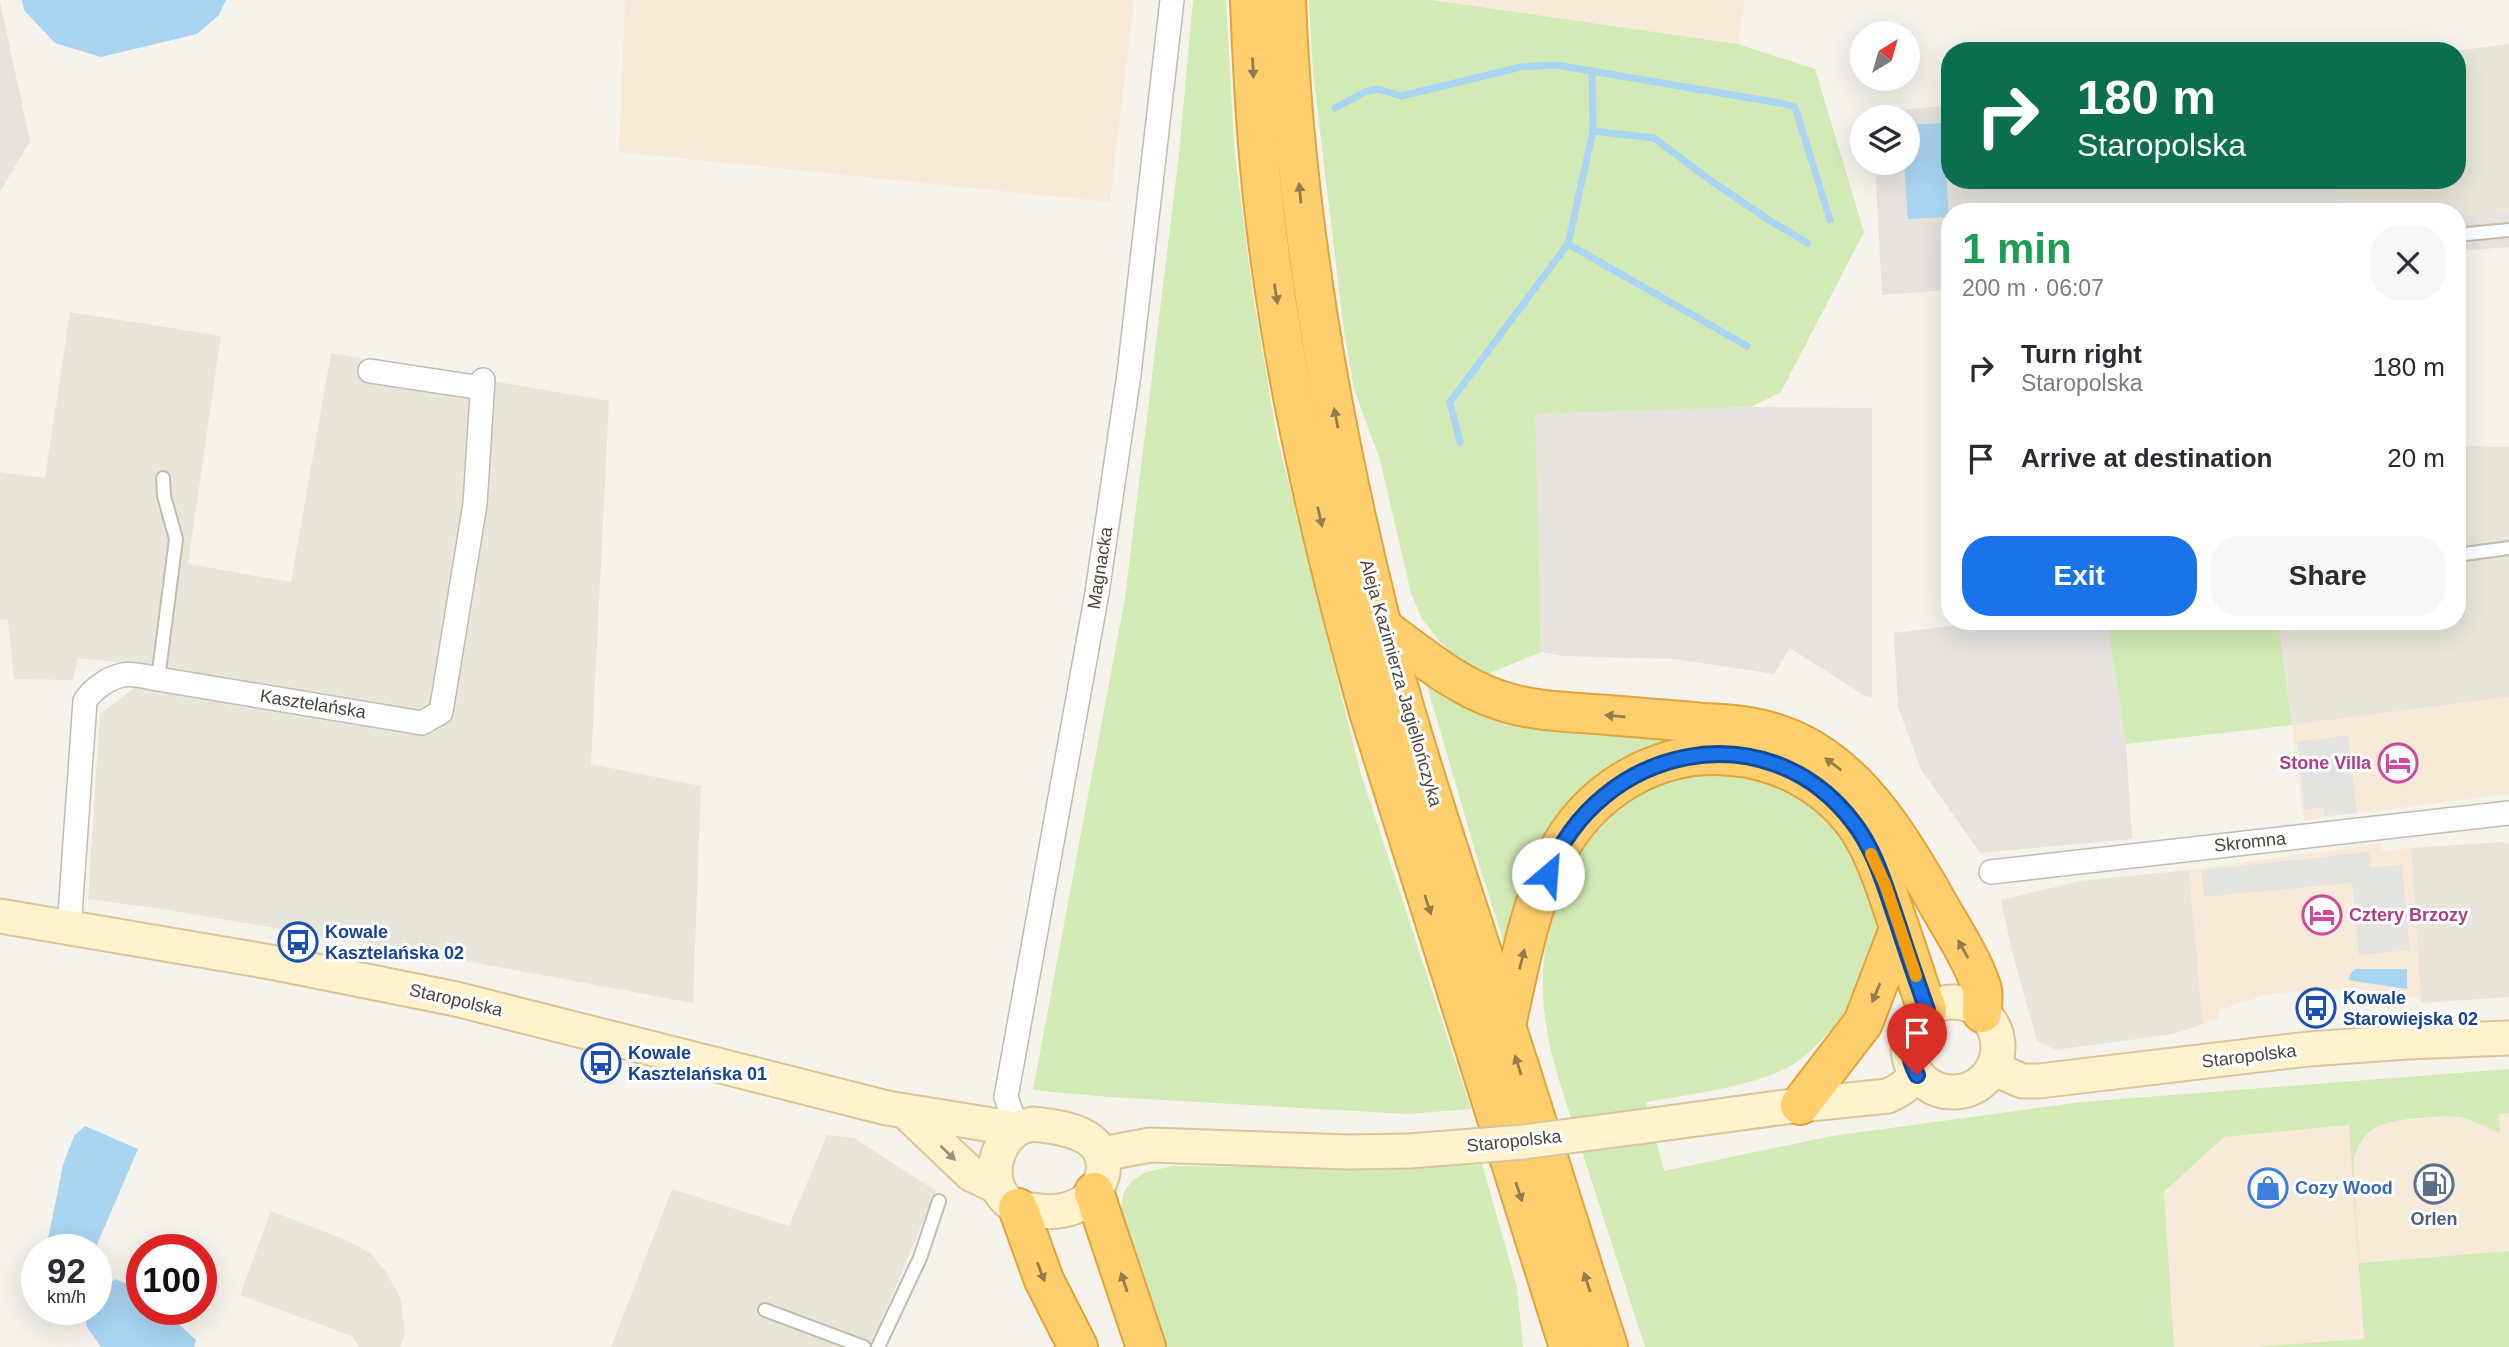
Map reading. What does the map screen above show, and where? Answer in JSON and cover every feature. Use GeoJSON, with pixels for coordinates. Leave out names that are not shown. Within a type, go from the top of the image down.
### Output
{"type":"FeatureCollection","features":[{"type":"Feature","properties":{"kind":"highway","name":"Aleja Kazimierza Jagiellończyka"},"geometry":{"type":"LineString","coordinates":[[1250,0],[1258,145],[1275,285],[1299,428],[1352,652],[1386,707]]}},
{"type":"Feature","properties":{"kind":"highway","name":"Aleja Kazimierza Jagiellończyka"},"geometry":{"type":"LineString","coordinates":[[1286,0],[1301,208],[1318,331],[1382,628],[1386,707],[1428,845],[1569,1347]]}},
{"type":"Feature","properties":{"kind":"highway"},"geometry":{"type":"LineString","coordinates":[[1382,628],[1451,677],[1477,692],[1501,701],[1587,713],[1743,726],[1769,731],[1823,757],[1853,780],[1880,811],[1927,885],[1982,989],[1982,1013]]}},
{"type":"Feature","properties":{"kind":"highway"},"geometry":{"type":"LineString","coordinates":[[1506,1025],[1534,909],[1555,856],[1580,820],[1606,793],[1639,772],[1675,758],[1712,754],[1746,757],[1780,766],[1814,784],[1832,798],[1854,823],[1885,884],[1927,1010]]}},
{"type":"Feature","properties":{"kind":"highway","name":"Aleja Kazimierza Jagiellończyka"},"geometry":{"type":"LineString","coordinates":[[1428,845],[1506,1025],[1608,1347]]}},
{"type":"Feature","properties":{"kind":"highway"},"geometry":{"type":"LineString","coordinates":[[1800,1105],[1864,1023],[1899,929]]}},
{"type":"Feature","properties":{"kind":"highway"},"geometry":{"type":"LineString","coordinates":[[1094,1192],[1146,1347]]}},
{"type":"Feature","properties":{"kind":"highway"},"geometry":{"type":"LineString","coordinates":[[1007,1197],[1078,1347]]}},
{"type":"Feature","properties":{"kind":"highway"},"geometry":{"type":"LineString","coordinates":[[1545,1347],[1556,1307]]}},
{"type":"Feature","properties":{"kind":"main road","name":"Staropolska"},"geometry":{"type":"LineString","coordinates":[[0,916],[276,963],[456,999],[906,1112],[1017,1129]]}},
{"type":"Feature","properties":{"kind":"main road"},"geometry":{"type":"LineString","coordinates":[[1955,1002],[1970,1005],[1982,1013],[1992,1024],[1997,1039],[1998,1054],[1993,1069],[1977,1084],[1957,1092],[1942,1091],[1928,1085],[1917,1075],[1910,1062],[1910,1033],[1917,1020],[1927,1010],[1955,1002]]}},
{"type":"Feature","properties":{"kind":"main road","name":"Staropolska"},"geometry":{"type":"LineString","coordinates":[[1993,1069],[2022,1081],[2039,1081],[2309,1049],[2509,1038]]}},
{"type":"Feature","properties":{"kind":"main road","name":"Staropolska"},"geometry":{"type":"LineString","coordinates":[[1102,1154],[1150,1145],[1348,1152],[1524,1142],[1800,1105],[1888,1097],[1917,1075]]}},
{"type":"Feature","properties":{"kind":"main road","name":"Staropolska"},"geometry":{"type":"LineString","coordinates":[[906,1112],[971,1174],[1007,1197]]}},
{"type":"Feature","properties":{"kind":"main road"},"geometry":{"type":"LineString","coordinates":[[1033,1124],[1076,1132],[1095,1144],[1102,1154],[1102,1180],[1083,1202],[1069,1209],[1048,1212],[1007,1197],[994,1170],[998,1155],[1017,1129],[1033,1124]]}},
{"type":"Feature","properties":{"kind":"street","name":"Magnacka"},"geometry":{"type":"LineString","coordinates":[[1017,1129],[1006,1097],[1097,593],[1129,374],[1172,0]]}},
{"type":"Feature","properties":{"kind":"street","name":"Kasztelańska"},"geometry":{"type":"LineString","coordinates":[[69,928],[85,701],[90,693],[124,674],[422,723],[441,712],[475,504],[482,384],[370,371]]}},
{"type":"Feature","properties":{"kind":"street","name":"Skromna"},"geometry":{"type":"LineString","coordinates":[[1991,872],[2509,813]]}},
{"type":"Feature","properties":{"kind":"lane"},"geometry":{"type":"LineString","coordinates":[[2466,234],[2509,230]]}},
{"type":"Feature","properties":{"kind":"lane"},"geometry":{"type":"LineString","coordinates":[[158,679],[176,538],[164,496],[163,478]]}},
{"type":"Feature","properties":{"kind":"lane"},"geometry":{"type":"LineString","coordinates":[[2466,554],[2509,548]]}},
{"type":"Feature","properties":{"kind":"lane"},"geometry":{"type":"LineString","coordinates":[[1386,707],[1404,766],[1386,707]]}},
{"type":"Feature","properties":{"kind":"lane"},"geometry":{"type":"LineString","coordinates":[[1428,845],[1410,786],[1428,845]]}},
{"type":"Feature","properties":{"kind":"lane"},"geometry":{"type":"LineString","coordinates":[[878,1347],[920,1258],[939,1201]]}},
{"type":"Feature","properties":{"kind":"lane"},"geometry":{"type":"LineString","coordinates":[[765,1310],[864,1347]]}},
{"type":"Feature","properties":{"kind":"shaded area"},"geometry":{"type":"Polygon","coordinates":[[[625,0],[1134,0],[1110,202],[619,152],[625,0]]]}},
{"type":"Feature","properties":{"kind":"shaded area"},"geometry":{"type":"Polygon","coordinates":[[[1432,0],[1745,0],[1738,44],[1432,0]]]}},
{"type":"Feature","properties":{"kind":"shaded area"},"geometry":{"type":"Polygon","coordinates":[[[0,2],[30,141],[0,192],[0,2]]]}},
{"type":"Feature","properties":{"kind":"shaded area"},"geometry":{"type":"Polygon","coordinates":[[[2509,44],[2509,212],[2466,216],[2466,203],[2336,203],[2336,189],[2466,189],[2466,50],[2509,44]]]}},
{"type":"Feature","properties":{"kind":"shaded area"},"geometry":{"type":"Polygon","coordinates":[[[1941,106],[1941,189],[2336,189],[2336,203],[1941,203],[1941,291],[1882,295],[1876,175],[1920,175],[1920,108],[1941,106]]]}},
{"type":"Feature","properties":{"kind":"shaded area"},"geometry":{"type":"Polygon","coordinates":[[[2509,212],[2509,247],[2466,250],[2466,216],[2509,212]]]}},
{"type":"Feature","properties":{"kind":"shaded area"},"geometry":{"type":"Polygon","coordinates":[[[70,312],[221,336],[188,564],[291,582],[331,353],[609,401],[591,764],[701,786],[693,1003],[433,955],[88,899],[100,714],[134,688],[166,693],[171,668],[78,658],[73,680],[14,679],[8,620],[0,619],[0,472],[45,478],[70,312]]]}},
{"type":"Feature","properties":{"kind":"shaded area"},"geometry":{"type":"Polygon","coordinates":[[[1751,407],[1872,408],[1872,697],[1865,696],[1790,648],[1774,674],[1675,659],[1563,656],[1541,652],[1534,414],[1751,407]]]}},
{"type":"Feature","properties":{"kind":"shaded area"},"geometry":{"type":"Polygon","coordinates":[[[2466,446],[2509,447],[2509,697],[2292,725],[2279,630],[2466,630],[2466,446]]]}},
{"type":"Feature","properties":{"kind":"shaded area"},"geometry":{"type":"Polygon","coordinates":[[[1941,627],[1941,630],[2108,630],[2126,744],[2132,839],[1980,853],[1921,769],[1898,707],[1894,633],[1941,627]]]}},
{"type":"Feature","properties":{"kind":"shaded area"},"geometry":{"type":"Polygon","coordinates":[[[2509,697],[2509,794],[2304,820],[2292,725],[2509,697]]]}},
{"type":"Feature","properties":{"kind":"shaded area"},"geometry":{"type":"Polygon","coordinates":[[[2348,735],[2357,813],[2325,816],[2323,807],[2305,810],[2297,742],[2348,735]]]}},
{"type":"Feature","properties":{"kind":"shaded area"},"geometry":{"type":"Polygon","coordinates":[[[2502,842],[2509,844],[2509,997],[2421,1003],[2411,848],[2502,842]]]}},
{"type":"Feature","properties":{"kind":"shaded area"},"geometry":{"type":"Polygon","coordinates":[[[2381,844],[2382,851],[2411,848],[2421,999],[2355,988],[2267,994],[2219,1010],[2218,1019],[2203,1024],[2189,870],[2381,844]]]}},
{"type":"Feature","properties":{"kind":"shaded area"},"geometry":{"type":"Polygon","coordinates":[[[2369,852],[2371,867],[2402,865],[2410,950],[2359,955],[2352,883],[2204,897],[2201,870],[2369,852]]]}},
{"type":"Feature","properties":{"kind":"shaded area"},"geometry":{"type":"Polygon","coordinates":[[[2189,870],[2203,1024],[2173,1034],[2056,1050],[2037,1041],[2011,948],[2001,900],[2080,881],[2189,870]]]}},
{"type":"Feature","properties":{"kind":"shaded area"},"geometry":{"type":"Polygon","coordinates":[[[2509,1113],[2509,1251],[2359,1263],[2364,1340],[2257,1347],[2174,1347],[2164,1193],[2224,1137],[2349,1125],[2352,1165],[2359,1144],[2366,1135],[2386,1122],[2449,1116],[2468,1119],[2500,1133],[2499,1114],[2509,1113]]]}},
{"type":"Feature","properties":{"kind":"shaded area"},"geometry":{"type":"Polygon","coordinates":[[[827,1135],[854,1138],[936,1191],[870,1347],[611,1347],[672,1189],[789,1226],[827,1135]]]}},
{"type":"Feature","properties":{"kind":"shaded area"},"geometry":{"type":"Polygon","coordinates":[[[271,1211],[348,1241],[370,1253],[385,1270],[401,1299],[405,1335],[400,1347],[359,1347],[352,1336],[240,1295],[271,1211]]]}},
{"type":"Feature","properties":{"kind":"green space"},"geometry":{"type":"Polygon","coordinates":[[[1193,0],[1226,0],[1234,146],[1252,288],[1276,432],[1360,771],[1471,1109],[1407,1114],[1109,1097],[1033,1090],[1125,598],[1179,154],[1193,0]]]}},
{"type":"Feature","properties":{"kind":"green space"},"geometry":{"type":"Polygon","coordinates":[[[1309,0],[1432,0],[1738,44],[1815,69],[1864,232],[1781,392],[1751,407],[1535,414],[1541,652],[1485,675],[1462,662],[1440,642],[1422,619],[1411,593],[1380,460],[1354,389],[1344,331],[1313,73],[1309,0]]]}},
{"type":"Feature","properties":{"kind":"green space"},"geometry":{"type":"Polygon","coordinates":[[[2108,630],[2279,630],[2292,725],[2126,744],[2108,630]]]}},
{"type":"Feature","properties":{"kind":"green space"},"geometry":{"type":"Polygon","coordinates":[[[1420,661],[1712,737],[1631,756],[1509,957],[1480,868],[1420,661]]]}},
{"type":"Feature","properties":{"kind":"green space"},"geometry":{"type":"Polygon","coordinates":[[[1695,771],[1756,776],[1791,789],[1842,829],[1873,896],[1878,937],[1838,1035],[1832,1029],[1800,1060],[1754,1081],[1646,1102],[1664,1171],[1832,1136],[2082,1102],[2509,1069],[2509,1113],[2499,1114],[2500,1133],[2454,1116],[2396,1121],[2368,1133],[2356,1152],[2353,1165],[2359,1263],[2509,1251],[2509,1347],[2257,1347],[2364,1339],[2349,1125],[2224,1137],[2164,1192],[2174,1347],[1645,1347],[1555,1066],[1545,1017],[1544,958],[1557,899],[1568,871],[1601,822],[1640,791],[1695,771]]]}},
{"type":"Feature","properties":{"kind":"green space"},"geometry":{"type":"Polygon","coordinates":[[[1482,1164],[1517,1287],[1523,1347],[1157,1347],[1119,1217],[1124,1192],[1132,1181],[1146,1172],[1173,1166],[1393,1168],[1482,1164]]]}},
{"type":"Feature","properties":{"kind":"water"},"geometry":{"type":"Polygon","coordinates":[[[22,0],[226,0],[219,15],[197,34],[101,57],[55,43],[24,10],[22,0]]]}},
{"type":"Feature","properties":{"kind":"water"},"geometry":{"type":"Polygon","coordinates":[[[1941,123],[1941,189],[1947,189],[1948,203],[1941,203],[1941,217],[1908,219],[1905,175],[1920,175],[1920,124],[1941,123]]]}},
{"type":"Feature","properties":{"kind":"water"},"geometry":{"type":"Polygon","coordinates":[[[2356,969],[2407,969],[2407,989],[2348,980],[2356,969]]]}},
{"type":"Feature","properties":{"kind":"water"},"geometry":{"type":"Polygon","coordinates":[[[85,1126],[138,1149],[101,1234],[49,1234],[63,1165],[74,1136],[85,1126]]]}},
{"type":"Feature","properties":{"kind":"water"},"geometry":{"type":"Polygon","coordinates":[[[115,1279],[126,1283],[126,1325],[180,1325],[196,1340],[194,1347],[101,1347],[87,1325],[112,1325],[112,1282],[115,1279]]]}},
{"type":"Feature","properties":{"kind":"waterway"},"geometry":{"type":"LineString","coordinates":[[1335,108],[1365,92],[1378,89],[1401,96],[1521,67],[1556,65],[1785,104],[1795,107],[1830,220]]}},
{"type":"Feature","properties":{"kind":"waterway"},"geometry":{"type":"LineString","coordinates":[[1460,442],[1450,402],[1568,244],[1593,131],[1592,72]]}},
{"type":"Feature","properties":{"kind":"waterway"},"geometry":{"type":"LineString","coordinates":[[1593,131],[1654,138],[1710,180],[1808,243]]}},
{"type":"Feature","properties":{"kind":"waterway"},"geometry":{"type":"LineString","coordinates":[[1568,244],[1747,346]]}},
{"type":"Feature","properties":{"kind":"slow traffic"},"geometry":{"type":"LineString","coordinates":[[1871,854],[1885,884],[1916,976]]}},
{"type":"Feature","properties":{"kind":"place","name":"Stone Villa"},"geometry":{"type":"Point","coordinates":[2398,763]}},
{"type":"Feature","properties":{"kind":"place","name":"Cztery Brzozy"},"geometry":{"type":"Point","coordinates":[2322,915]}},
{"type":"Feature","properties":{"kind":"place","name":"Kowale Kasztelańska 02"},"geometry":{"type":"Point","coordinates":[298,942]}},
{"type":"Feature","properties":{"kind":"place","name":"Kowale Starowiejska 02"},"geometry":{"type":"Point","coordinates":[2316,1008]}},
{"type":"Feature","properties":{"kind":"place","name":"Kowale Kasztelańska 01"},"geometry":{"type":"Point","coordinates":[601,1063]}},
{"type":"Feature","properties":{"kind":"place","name":"Orlen"},"geometry":{"type":"Point","coordinates":[2434,1184]}},
{"type":"Feature","properties":{"kind":"place","name":"Cozy Wood"},"geometry":{"type":"Point","coordinates":[2268,1188]}},
{"type":"Feature","properties":{"kind":"route"},"geometry":{"type":"LineString","coordinates":[[1548,874],[1555,856],[1580,820],[1606,793],[1639,772],[1675,758],[1712,754],[1746,757],[1780,766],[1814,784],[1832,798],[1854,823],[1885,884],[1927,1010],[1910,1033],[1910,1062],[1917,1075]]}}]}
